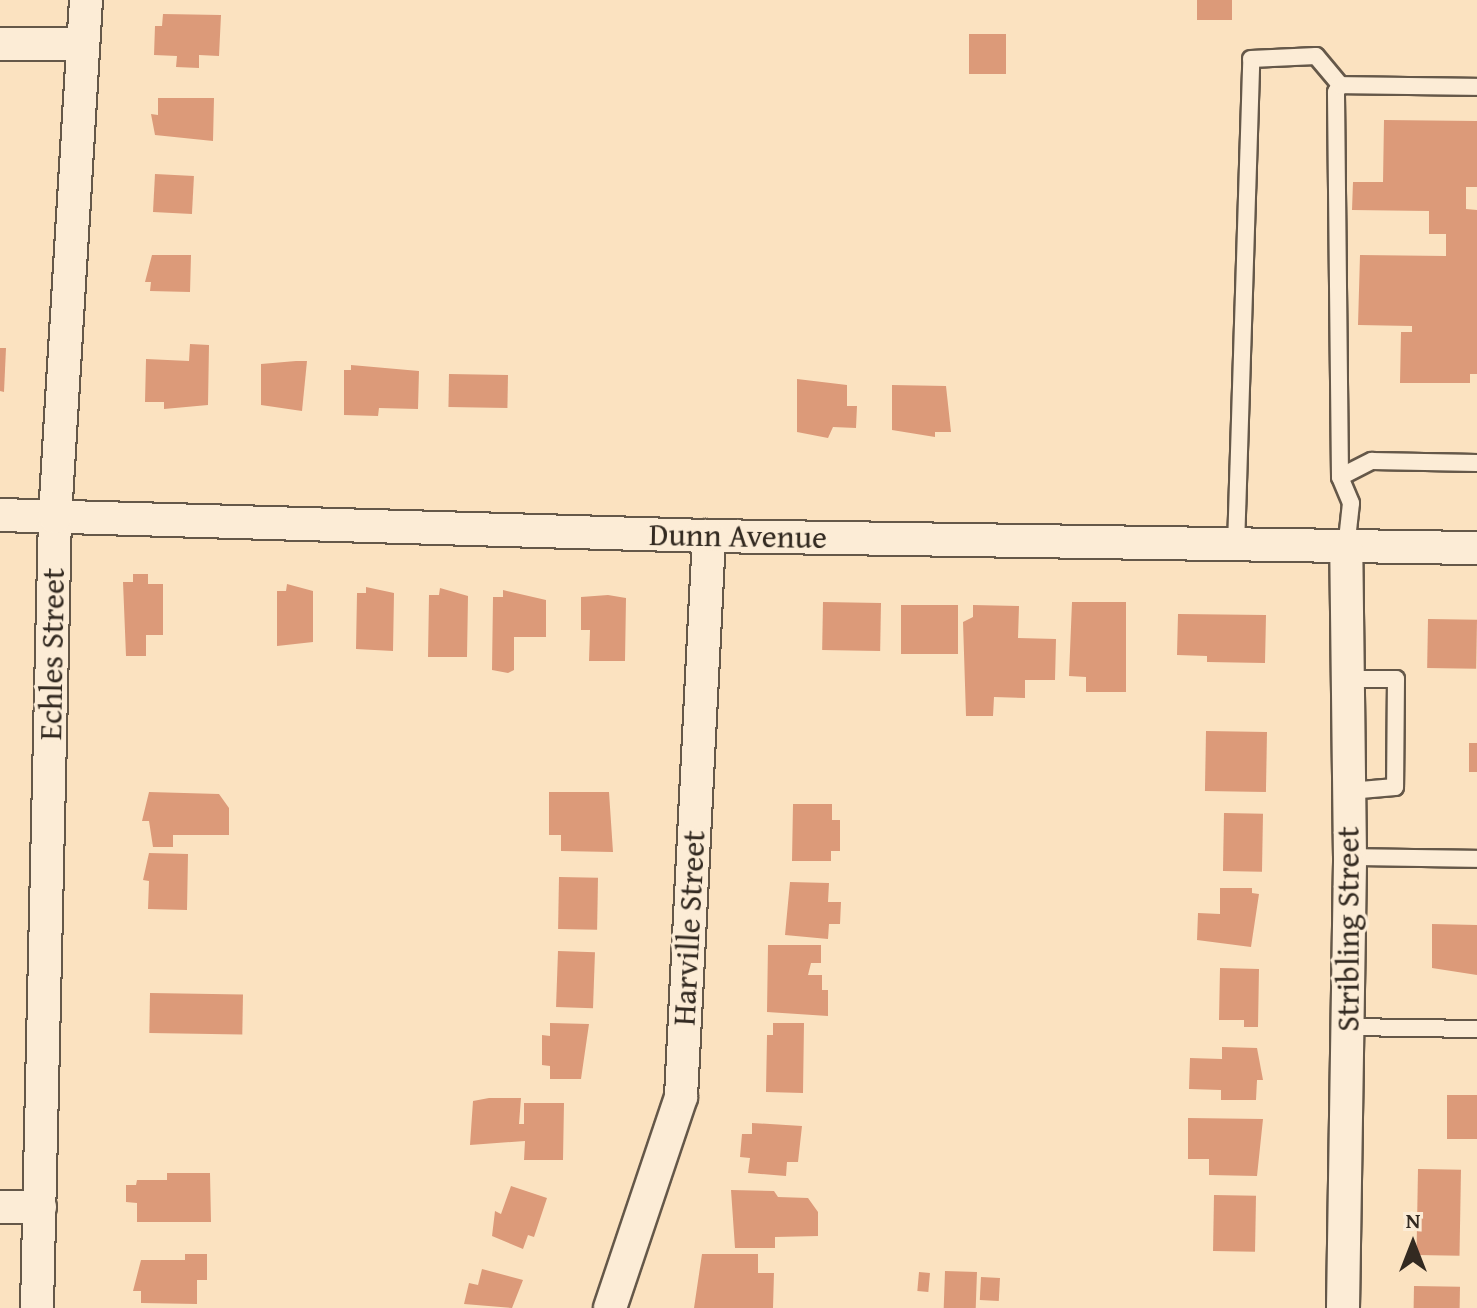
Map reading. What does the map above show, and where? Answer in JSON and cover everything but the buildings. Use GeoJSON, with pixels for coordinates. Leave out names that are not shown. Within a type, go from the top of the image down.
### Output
{"type":"FeatureCollection","features":[{"type":"Feature","properties":{"kind":"street","name":"Echles Street"},"geometry":{"type":"LineString","coordinates":[[37,1308],[55,517],[86,0]]}},
{"type":"Feature","properties":{"kind":"street"},"geometry":{"type":"LineString","coordinates":[[0,44],[83,44]]}},
{"type":"Feature","properties":{"kind":"street","name":"Dunn Avenue"},"geometry":{"type":"LineString","coordinates":[[0,515],[709,536],[1346,549],[1477,548]]}},
{"type":"Feature","properties":{"kind":"street","name":"Harville Street"},"geometry":{"type":"LineString","coordinates":[[610,1308],[681,1097],[709,536]]}},
{"type":"Feature","properties":{"kind":"street","name":"Stribling Street"},"geometry":{"type":"LineString","coordinates":[[1343,1308],[1350,857],[1346,549]]}},
{"type":"Feature","properties":{"kind":"street"},"geometry":{"type":"LineString","coordinates":[[0,1207],[40,1207]]}},
{"type":"Feature","properties":{"kind":"lane"},"geometry":{"type":"LineString","coordinates":[[1236,547],[1251,59],[1316,56],[1340,85],[1336,108],[1340,477],[1351,503],[1346,549]]}},
{"type":"Feature","properties":{"kind":"lane"},"geometry":{"type":"LineString","coordinates":[[1340,85],[1477,87]]}},
{"type":"Feature","properties":{"kind":"lane"},"geometry":{"type":"LineString","coordinates":[[1340,477],[1372,461],[1477,463]]}},
{"type":"Feature","properties":{"kind":"lane"},"geometry":{"type":"LineString","coordinates":[[1348,679],[1396,679],[1395,787],[1349,791]]}},
{"type":"Feature","properties":{"kind":"lane"},"geometry":{"type":"LineString","coordinates":[[1350,857],[1477,859]]}},
{"type":"Feature","properties":{"kind":"lane"},"geometry":{"type":"LineString","coordinates":[[1348,1027],[1477,1029]]}}]}
